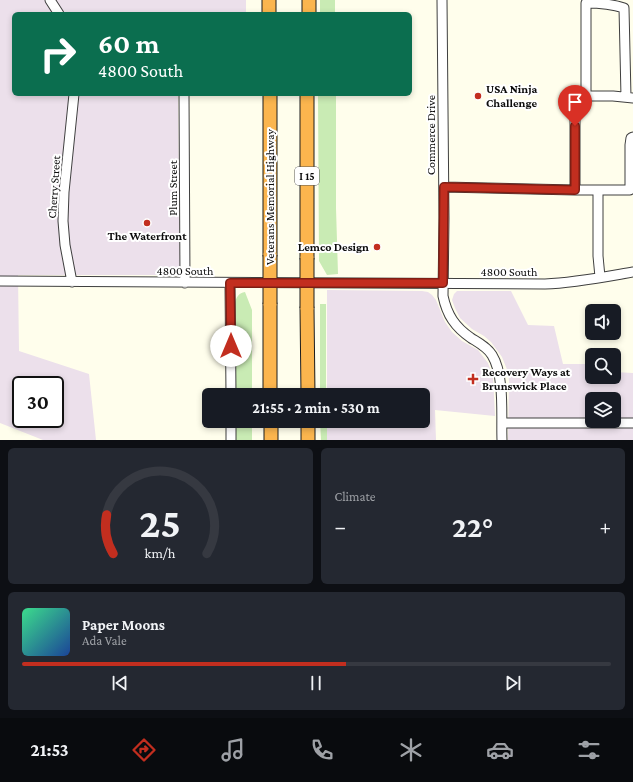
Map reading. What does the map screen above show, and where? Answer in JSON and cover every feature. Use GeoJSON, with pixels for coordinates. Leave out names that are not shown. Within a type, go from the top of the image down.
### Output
{"type":"FeatureCollection","features":[{"type":"Feature","properties":{"kind":"highway"},"geometry":{"type":"LineString","coordinates":[[269,0],[269,12]]}},
{"type":"Feature","properties":{"kind":"highway"},"geometry":{"type":"LineString","coordinates":[[305,0],[307,12]]}},
{"type":"Feature","properties":{"kind":"highway"},"geometry":{"type":"LineString","coordinates":[[307,12],[309,0]]}},
{"type":"Feature","properties":{"kind":"highway","name":"Veterans Memorial Highway"},"geometry":{"type":"LineString","coordinates":[[270,96],[270,388]]}},
{"type":"Feature","properties":{"kind":"highway","name":"I 15"},"geometry":{"type":"LineString","coordinates":[[306,96],[308,388]]}},
{"type":"Feature","properties":{"kind":"highway"},"geometry":{"type":"LineString","coordinates":[[271,428],[271,440]]}},
{"type":"Feature","properties":{"kind":"highway"},"geometry":{"type":"LineString","coordinates":[[308,428],[308,440]]}},
{"type":"Feature","properties":{"kind":"street"},"geometry":{"type":"LineString","coordinates":[[50,0],[58,12]]}},
{"type":"Feature","properties":{"kind":"street","name":"Commerce Drive"},"geometry":{"type":"LineString","coordinates":[[442,0],[444,187],[443,283],[445,303],[455,324],[462,331],[488,349],[496,363],[501,386],[502,440]]}},
{"type":"Feature","properties":{"kind":"street"},"geometry":{"type":"LineString","coordinates":[[575,190],[575,96],[629,97],[624,8],[619,6],[586,3],[586,96]]}},
{"type":"Feature","properties":{"kind":"street","name":"Cherry Street"},"geometry":{"type":"LineString","coordinates":[[72,282],[65,245],[63,221],[64,192],[74,96]]}},
{"type":"Feature","properties":{"kind":"street","name":"Plum Street"},"geometry":{"type":"LineString","coordinates":[[184,96],[185,283]]}},
{"type":"Feature","properties":{"kind":"street"},"geometry":{"type":"LineString","coordinates":[[444,187],[630,190],[630,145],[631,138],[633,137]]}},
{"type":"Feature","properties":{"kind":"street"},"geometry":{"type":"LineString","coordinates":[[598,190],[598,256],[600,277]]}},
{"type":"Feature","properties":{"kind":"street","name":"4800 South"},"geometry":{"type":"LineString","coordinates":[[0,282],[551,284],[633,272]]}},
{"type":"Feature","properties":{"kind":"street"},"geometry":{"type":"LineString","coordinates":[[230,283],[231,388]]}},
{"type":"Feature","properties":{"kind":"street"},"geometry":{"type":"LineString","coordinates":[[502,423],[633,423]]}},
{"type":"Feature","properties":{"kind":"street"},"geometry":{"type":"LineString","coordinates":[[231,428],[231,440]]}},
{"type":"Feature","properties":{"kind":"shaded area"},"geometry":{"type":"Polygon","coordinates":[[[0,0],[246,0],[246,12],[12,12],[12,96],[178,96],[180,275],[18,275],[19,351],[89,374],[96,440],[43,440],[13,428],[64,428],[64,376],[12,376],[12,428],[0,423],[0,0]]]}},
{"type":"Feature","properties":{"kind":"shaded area"},"geometry":{"type":"Polygon","coordinates":[[[327,290],[428,292],[436,300],[445,322],[452,332],[462,341],[478,350],[488,363],[493,377],[495,416],[435,410],[436,440],[327,440],[327,428],[430,428],[430,388],[327,388],[327,290]]]}},
{"type":"Feature","properties":{"kind":"shaded area"},"geometry":{"type":"Polygon","coordinates":[[[457,291],[511,291],[528,325],[554,326],[563,364],[585,364],[585,384],[621,384],[621,372],[633,373],[633,440],[508,440],[509,381],[508,372],[502,357],[491,342],[472,329],[460,318],[452,300],[457,291]]]}},
{"type":"Feature","properties":{"kind":"green space"},"geometry":{"type":"Polygon","coordinates":[[[320,0],[335,0],[335,12],[320,12],[320,0]]]}},
{"type":"Feature","properties":{"kind":"green space"},"geometry":{"type":"Polygon","coordinates":[[[318,96],[336,96],[336,208],[338,274],[327,275],[319,261],[318,96]]]}},
{"type":"Feature","properties":{"kind":"green space"},"geometry":{"type":"Polygon","coordinates":[[[245,292],[252,310],[252,388],[236,388],[235,303],[236,299],[241,293],[245,292]]]}},
{"type":"Feature","properties":{"kind":"green space"},"geometry":{"type":"Polygon","coordinates":[[[320,304],[326,304],[326,388],[320,388],[320,304]]]}},
{"type":"Feature","properties":{"kind":"green space"},"geometry":{"type":"Polygon","coordinates":[[[236,428],[252,428],[252,440],[236,440],[236,428]]]}},
{"type":"Feature","properties":{"kind":"green space"},"geometry":{"type":"Polygon","coordinates":[[[320,428],[327,428],[327,440],[321,440],[320,428]]]}},
{"type":"Feature","properties":{"kind":"place","name":"USA Ninja Challenge"},"geometry":{"type":"Point","coordinates":[478,96]}},
{"type":"Feature","properties":{"kind":"place","name":"The Waterfront"},"geometry":{"type":"Point","coordinates":[147,223]}},
{"type":"Feature","properties":{"kind":"place","name":"Lemco Design"},"geometry":{"type":"Point","coordinates":[377,247]}},
{"type":"Feature","properties":{"kind":"place","name":"Recovery Ways at Brunswick Place"},"geometry":{"type":"Point","coordinates":[473,379]}},
{"type":"Feature","properties":{"kind":"route"},"geometry":{"type":"LineString","coordinates":[[231,346],[230,283],[443,283],[444,187],[575,190],[575,126]]}}]}
